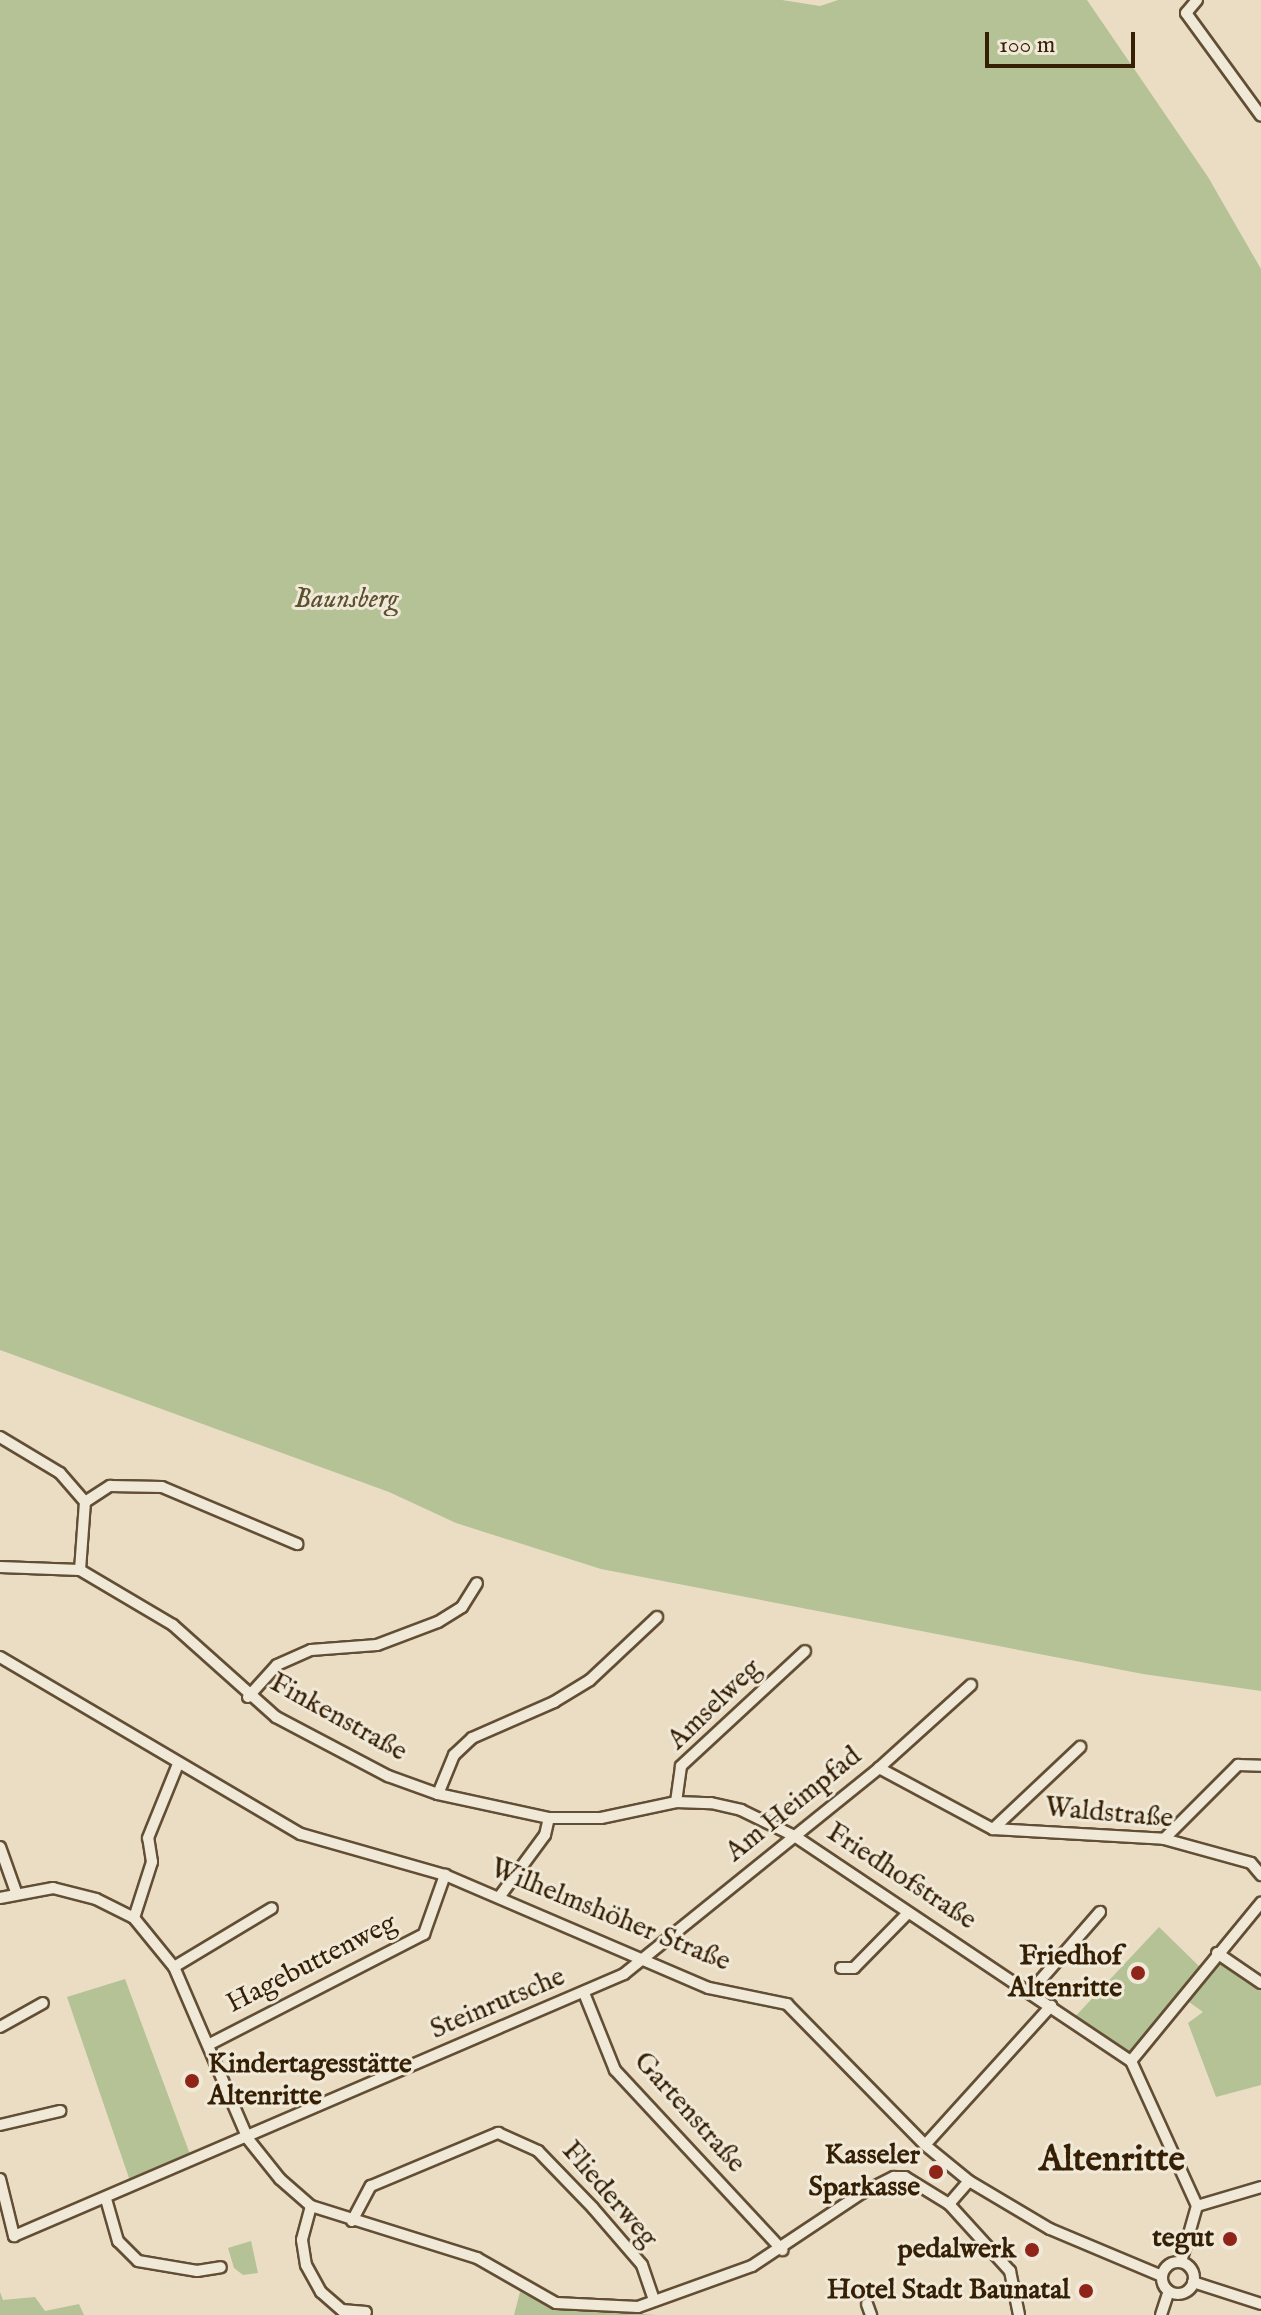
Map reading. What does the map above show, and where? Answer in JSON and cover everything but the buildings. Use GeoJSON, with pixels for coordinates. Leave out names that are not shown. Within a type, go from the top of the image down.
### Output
{"type":"FeatureCollection","features":[{"type":"Feature","properties":{"kind":"street"},"geometry":{"type":"LineString","coordinates":[[1197,0],[1186,13],[1261,116]]}},
{"type":"Feature","properties":{"kind":"street"},"geometry":{"type":"LineString","coordinates":[[0,1437],[60,1473],[85,1502],[80,1570]]}},
{"type":"Feature","properties":{"kind":"street"},"geometry":{"type":"LineString","coordinates":[[85,1502],[110,1486],[162,1487],[297,1544]]}},
{"type":"Feature","properties":{"kind":"street","name":"Finkenstraße"},"geometry":{"type":"LineString","coordinates":[[0,1567],[80,1570],[173,1625],[248,1697],[276,1717],[388,1776],[438,1794],[549,1818],[601,1818],[676,1802],[741,1810]]}},
{"type":"Feature","properties":{"kind":"street"},"geometry":{"type":"LineString","coordinates":[[248,1697],[277,1665],[311,1650],[377,1645],[438,1622],[462,1607],[477,1583]]}},
{"type":"Feature","properties":{"kind":"street"},"geometry":{"type":"LineString","coordinates":[[438,1794],[454,1755],[472,1738],[554,1702],[590,1680],[657,1617]]}},
{"type":"Feature","properties":{"kind":"street","name":"Amselweg"},"geometry":{"type":"LineString","coordinates":[[676,1802],[681,1766],[805,1651]]}},
{"type":"Feature","properties":{"kind":"street","name":"Wilhelmshöher Straße"},"geometry":{"type":"LineString","coordinates":[[0,1657],[301,1834],[445,1875],[643,1957],[709,1988],[787,2004],[925,2145],[969,2181],[1050,2229],[1162,2276]]}},
{"type":"Feature","properties":{"kind":"street","name":"Am Heimpfad"},"geometry":{"type":"LineString","coordinates":[[643,1957],[796,1837],[971,1685]]}},
{"type":"Feature","properties":{"kind":"street","name":"Waldstraße"},"geometry":{"type":"LineString","coordinates":[[993,1829],[1080,1747]]}},
{"type":"Feature","properties":{"kind":"street"},"geometry":{"type":"LineString","coordinates":[[134,1918],[152,1862],[148,1838],[165,1806],[178,1764]]}},
{"type":"Feature","properties":{"kind":"street"},"geometry":{"type":"LineString","coordinates":[[1164,1839],[1238,1765],[1261,1766]]}},
{"type":"Feature","properties":{"kind":"street","name":"Waldstraße"},"geometry":{"type":"LineString","coordinates":[[879,1768],[993,1829],[1164,1839],[1251,1863],[1261,1875]]}},
{"type":"Feature","properties":{"kind":"street","name":"Friedhofstraße"},"geometry":{"type":"LineString","coordinates":[[741,1810],[796,1837],[1031,1991],[1131,2061]]}},
{"type":"Feature","properties":{"kind":"street"},"geometry":{"type":"LineString","coordinates":[[500,1896],[545,1835],[549,1818]]}},
{"type":"Feature","properties":{"kind":"street"},"geometry":{"type":"LineString","coordinates":[[0,1847],[16,1892]]}},
{"type":"Feature","properties":{"kind":"street","name":"Hagebuttenweg"},"geometry":{"type":"LineString","coordinates":[[210,2044],[424,1934],[445,1875]]}},
{"type":"Feature","properties":{"kind":"street"},"geometry":{"type":"LineString","coordinates":[[0,1898],[16,1892],[53,1888],[96,1899],[134,1918],[174,1967],[210,2044],[248,2139],[280,2179],[311,2206],[477,2258],[556,2303],[638,2307],[654,2299],[723,2279],[782,2250],[862,2193],[894,2177],[905,2177],[949,2204],[1010,2271],[1019,2315]]}},
{"type":"Feature","properties":{"kind":"street"},"geometry":{"type":"LineString","coordinates":[[1181,2262],[1197,2206],[1131,2061],[1261,1903]]}},
{"type":"Feature","properties":{"kind":"street"},"geometry":{"type":"LineString","coordinates":[[174,1967],[272,1908]]}},
{"type":"Feature","properties":{"kind":"street"},"geometry":{"type":"LineString","coordinates":[[1031,1991],[1100,1912]]}},
{"type":"Feature","properties":{"kind":"street"},"geometry":{"type":"LineString","coordinates":[[841,1968],[854,1968],[908,1913]]}},
{"type":"Feature","properties":{"kind":"street"},"geometry":{"type":"LineString","coordinates":[[1217,1953],[1261,1983]]}},
{"type":"Feature","properties":{"kind":"street","name":"Steinrutsche"},"geometry":{"type":"LineString","coordinates":[[1,2193],[14,2236],[248,2139],[584,1993],[624,1974],[643,1957]]}},
{"type":"Feature","properties":{"kind":"street","name":"Gartenstraße"},"geometry":{"type":"LineString","coordinates":[[584,1993],[615,2070],[782,2250]]}},
{"type":"Feature","properties":{"kind":"street"},"geometry":{"type":"LineString","coordinates":[[0,2027],[43,2003]]}},
{"type":"Feature","properties":{"kind":"street"},"geometry":{"type":"LineString","coordinates":[[925,2145],[1051,2006]]}},
{"type":"Feature","properties":{"kind":"street"},"geometry":{"type":"LineString","coordinates":[[0,2125],[60,2111]]}},
{"type":"Feature","properties":{"kind":"street","name":"Fliederweg"},"geometry":{"type":"LineString","coordinates":[[352,2221],[371,2186],[498,2133],[538,2151],[593,2208],[642,2265],[654,2299]]}},
{"type":"Feature","properties":{"kind":"street"},"geometry":{"type":"LineString","coordinates":[[0,2179],[1,2193]]}},
{"type":"Feature","properties":{"kind":"street"},"geometry":{"type":"LineString","coordinates":[[949,2204],[969,2181]]}},
{"type":"Feature","properties":{"kind":"street"},"geometry":{"type":"LineString","coordinates":[[1197,2206],[1261,2187]]}},
{"type":"Feature","properties":{"kind":"street"},"geometry":{"type":"LineString","coordinates":[[106,2199],[118,2241],[138,2261],[197,2271],[221,2267]]}},
{"type":"Feature","properties":{"kind":"street"},"geometry":{"type":"LineString","coordinates":[[311,2206],[302,2240],[306,2265],[321,2292],[342,2310],[366,2312]]}},
{"type":"Feature","properties":{"kind":"street"},"geometry":{"type":"LineString","coordinates":[[1161,2315],[1169,2291],[1162,2276],[1172,2263],[1181,2262]]}},
{"type":"Feature","properties":{"kind":"street"},"geometry":{"type":"LineString","coordinates":[[1169,2291],[1185,2292],[1193,2282],[1194,2275],[1181,2262]]}},
{"type":"Feature","properties":{"kind":"street"},"geometry":{"type":"LineString","coordinates":[[1193,2282],[1261,2304]]}},
{"type":"Feature","properties":{"kind":"green space","name":"Baunsberg"},"geometry":{"type":"Polygon","coordinates":[[[0,0],[782,0],[820,6],[838,0],[1087,0],[1208,177],[1261,269],[1261,1691],[1143,1674],[601,1569],[456,1523],[389,1492],[0,1350],[0,0]]]}},
{"type":"Feature","properties":{"kind":"green space"},"geometry":{"type":"Polygon","coordinates":[[[1159,1927],[1203,1970],[1217,1953],[1261,1983],[1261,2085],[1216,2097],[1188,2023],[1203,2012],[1182,1997],[1131,2061],[1072,2020],[1159,1927]]]}},
{"type":"Feature","properties":{"kind":"green space"},"geometry":{"type":"Polygon","coordinates":[[[125,1979],[191,2157],[130,2181],[67,1997],[125,1979]]]}},
{"type":"Feature","properties":{"kind":"green space"},"geometry":{"type":"Polygon","coordinates":[[[251,2241],[258,2273],[243,2275],[234,2268],[228,2248],[251,2241]]]}},
{"type":"Feature","properties":{"kind":"green space"},"geometry":{"type":"Polygon","coordinates":[[[0,2292],[3,2300],[35,2297],[45,2311],[79,2304],[84,2315],[0,2315],[0,2292]]]}},
{"type":"Feature","properties":{"kind":"green space"},"geometry":{"type":"Polygon","coordinates":[[[520,2292],[554,2308],[656,2315],[514,2315],[520,2292]]]}},
{"type":"Feature","properties":{"kind":"place","name":"Friedhof Altenritte"},"geometry":{"type":"Point","coordinates":[1138,1973]}},
{"type":"Feature","properties":{"kind":"place","name":"Kindertagesstätte Altenritte"},"geometry":{"type":"Point","coordinates":[192,2081]}},
{"type":"Feature","properties":{"kind":"place","name":"Kasseler Sparkasse"},"geometry":{"type":"Point","coordinates":[936,2172]}},
{"type":"Feature","properties":{"kind":"place","name":"tegut"},"geometry":{"type":"Point","coordinates":[1230,2239]}},
{"type":"Feature","properties":{"kind":"place","name":"pedalwerk"},"geometry":{"type":"Point","coordinates":[1032,2250]}},
{"type":"Feature","properties":{"kind":"place","name":"Hotel Stadt Baunatal"},"geometry":{"type":"Point","coordinates":[1086,2291]}},
{"type":"Feature","properties":{"kind":"district","name":"Altenritte"},"geometry":{"type":"Point","coordinates":[1112,2161]}}]}
